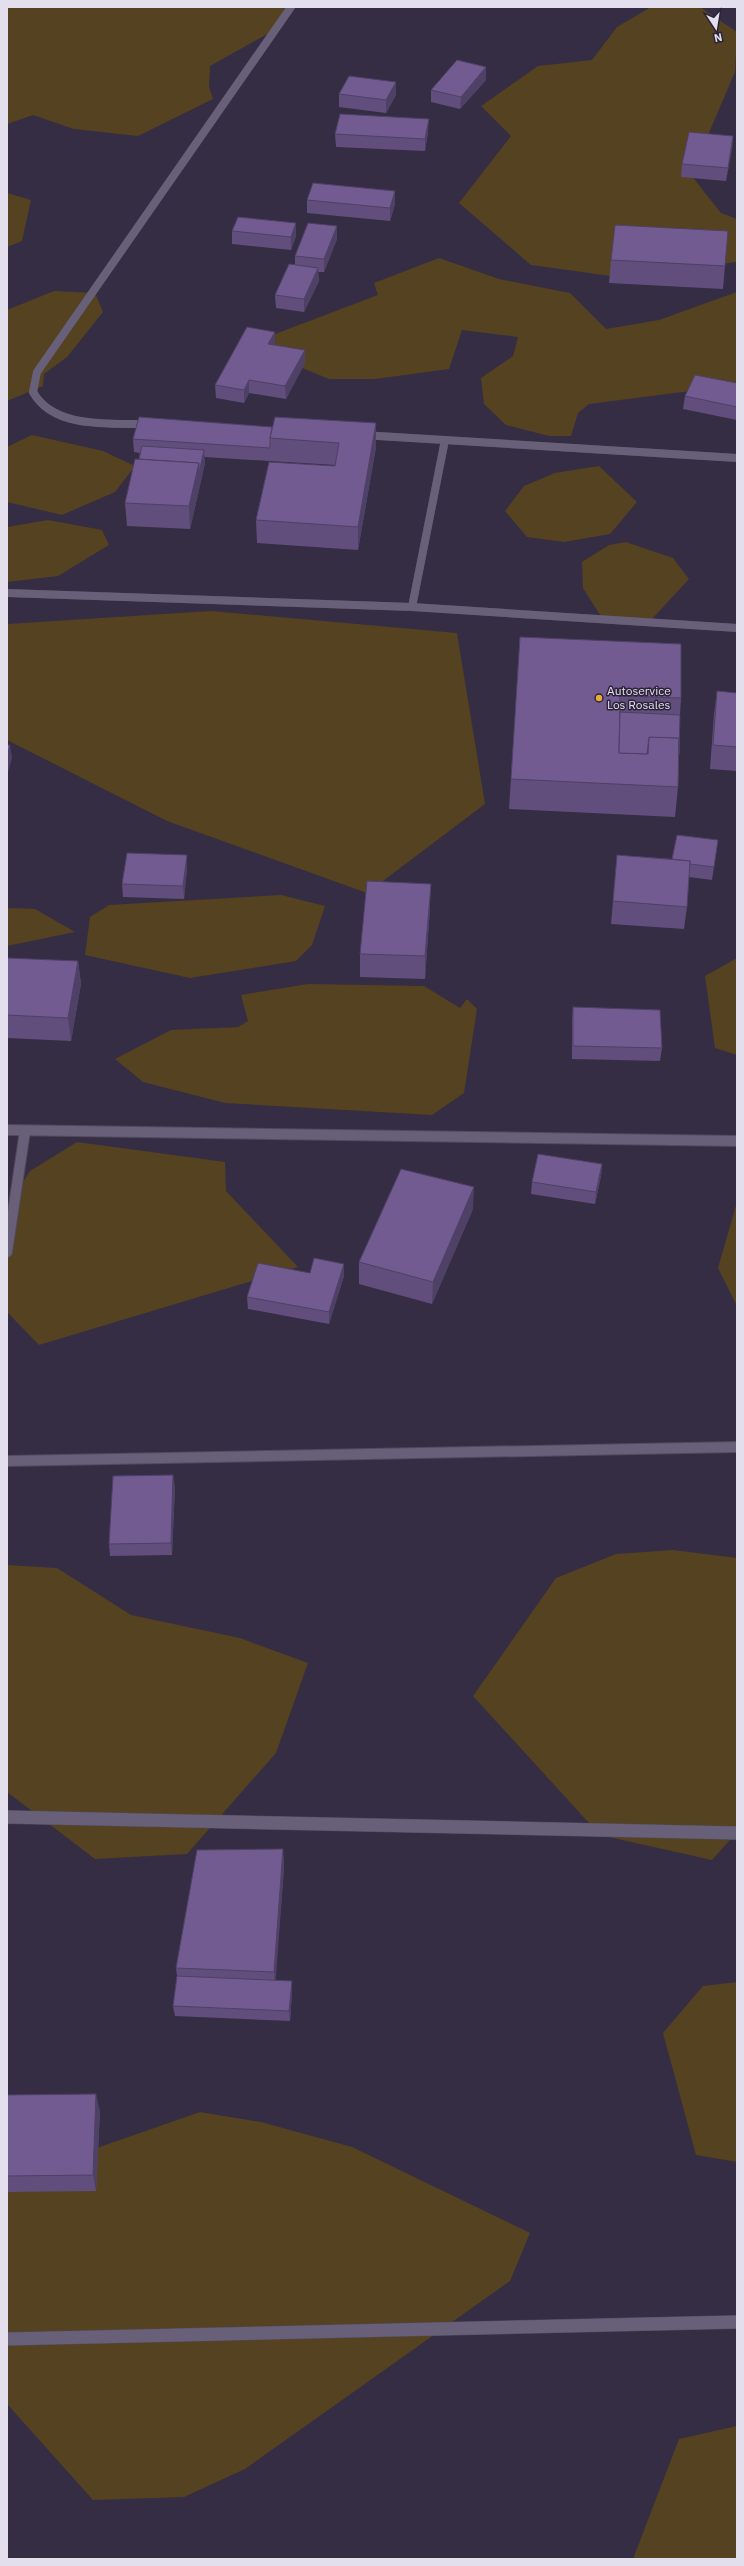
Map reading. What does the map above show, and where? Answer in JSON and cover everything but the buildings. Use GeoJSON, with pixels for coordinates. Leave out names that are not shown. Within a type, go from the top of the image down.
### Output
{"type":"FeatureCollection","features":[{"type":"Feature","properties":{"kind":"street"},"geometry":{"type":"LineString","coordinates":[[164,424],[102,422],[61,416],[39,405],[32,391],[37,372],[292,7]]}},
{"type":"Feature","properties":{"kind":"street"},"geometry":{"type":"LineString","coordinates":[[354,434],[737,458]]}},
{"type":"Feature","properties":{"kind":"street"},"geometry":{"type":"LineString","coordinates":[[412,606],[445,440]]}},
{"type":"Feature","properties":{"kind":"street"},"geometry":{"type":"LineString","coordinates":[[7,593],[412,606],[737,628]]}},
{"type":"Feature","properties":{"kind":"street"},"geometry":{"type":"LineString","coordinates":[[7,1130],[737,1141]]}},
{"type":"Feature","properties":{"kind":"street"},"geometry":{"type":"LineString","coordinates":[[7,1252],[25,1131]]}},
{"type":"Feature","properties":{"kind":"street"},"geometry":{"type":"LineString","coordinates":[[7,1461],[737,1447]]}},
{"type":"Feature","properties":{"kind":"street"},"geometry":{"type":"LineString","coordinates":[[7,1817],[737,1833]]}},
{"type":"Feature","properties":{"kind":"street"},"geometry":{"type":"LineString","coordinates":[[7,2339],[737,2322]]}},
{"type":"Feature","properties":{"kind":"shaded area"},"geometry":{"type":"Polygon","coordinates":[[[7,7],[286,7],[269,33],[210,66],[209,87],[213,99],[138,136],[74,129],[33,115],[7,124],[7,7]]]}},
{"type":"Feature","properties":{"kind":"shaded area"},"geometry":{"type":"Polygon","coordinates":[[[651,7],[700,7],[737,32],[735,72],[691,175],[721,213],[737,219],[737,262],[618,277],[531,265],[459,203],[511,136],[481,106],[538,66],[592,60],[617,27],[651,7]]]}},
{"type":"Feature","properties":{"kind":"shaded area"},"geometry":{"type":"Polygon","coordinates":[[[7,193],[31,200],[22,241],[7,247],[7,193]]]}},
{"type":"Feature","properties":{"kind":"shaded area"},"geometry":{"type":"Polygon","coordinates":[[[439,258],[499,279],[570,293],[606,329],[659,320],[737,292],[737,385],[589,404],[578,413],[571,436],[549,436],[506,425],[484,404],[481,378],[513,356],[518,337],[462,330],[449,369],[375,379],[329,379],[246,345],[378,295],[374,283],[439,258]]]}},
{"type":"Feature","properties":{"kind":"shaded area"},"geometry":{"type":"Polygon","coordinates":[[[54,291],[95,293],[103,312],[67,357],[44,374],[43,386],[7,401],[7,310],[54,291]]]}},
{"type":"Feature","properties":{"kind":"shaded area"},"geometry":{"type":"Polygon","coordinates":[[[32,435],[103,451],[135,466],[115,492],[62,515],[7,502],[7,447],[32,435]]]}},
{"type":"Feature","properties":{"kind":"shaded area"},"geometry":{"type":"Polygon","coordinates":[[[599,466],[637,502],[610,534],[564,542],[527,537],[505,511],[524,486],[555,473],[599,466]]]}},
{"type":"Feature","properties":{"kind":"shaded area"},"geometry":{"type":"Polygon","coordinates":[[[48,520],[102,530],[109,545],[58,576],[7,582],[7,527],[48,520]]]}},
{"type":"Feature","properties":{"kind":"shaded area"},"geometry":{"type":"Polygon","coordinates":[[[626,542],[673,558],[689,579],[651,620],[604,621],[583,588],[582,562],[609,545],[626,542]]]}},
{"type":"Feature","properties":{"kind":"shaded area"},"geometry":{"type":"Polygon","coordinates":[[[211,611],[457,633],[485,804],[367,893],[167,821],[7,740],[7,624],[211,611]]]}},
{"type":"Feature","properties":{"kind":"shaded area"},"geometry":{"type":"Polygon","coordinates":[[[281,895],[325,906],[312,945],[296,961],[190,978],[85,955],[90,917],[109,905],[281,895]]]}},
{"type":"Feature","properties":{"kind":"shaded area"},"geometry":{"type":"Polygon","coordinates":[[[7,908],[35,909],[75,932],[7,946],[7,908]]]}},
{"type":"Feature","properties":{"kind":"shaded area"},"geometry":{"type":"Polygon","coordinates":[[[737,958],[737,1055],[715,1048],[705,976],[737,958]]]}},
{"type":"Feature","properties":{"kind":"shaded area"},"geometry":{"type":"Polygon","coordinates":[[[308,984],[424,986],[460,1008],[467,999],[477,1009],[464,1093],[432,1115],[225,1103],[143,1082],[115,1059],[171,1030],[238,1027],[248,1021],[241,995],[308,984]]]}},
{"type":"Feature","properties":{"kind":"shaded area"},"geometry":{"type":"Polygon","coordinates":[[[77,1142],[225,1162],[226,1191],[298,1267],[39,1345],[7,1312],[7,1207],[30,1171],[77,1142]]]}},
{"type":"Feature","properties":{"kind":"shaded area"},"geometry":{"type":"Polygon","coordinates":[[[737,1202],[737,1306],[718,1268],[737,1202]]]}},
{"type":"Feature","properties":{"kind":"shaded area"},"geometry":{"type":"Polygon","coordinates":[[[673,1550],[737,1558],[737,1832],[712,1860],[600,1835],[473,1696],[556,1578],[616,1554],[673,1550]]]}},
{"type":"Feature","properties":{"kind":"shaded area"},"geometry":{"type":"Polygon","coordinates":[[[7,1565],[57,1568],[131,1615],[240,1638],[308,1663],[276,1753],[187,1854],[95,1859],[7,1792],[7,1565]]]}},
{"type":"Feature","properties":{"kind":"shaded area"},"geometry":{"type":"Polygon","coordinates":[[[737,1982],[737,2162],[696,2155],[663,2033],[703,1986],[737,1982]]]}},
{"type":"Feature","properties":{"kind":"shaded area"},"geometry":{"type":"Polygon","coordinates":[[[200,2112],[261,2122],[352,2147],[530,2233],[510,2281],[245,2469],[184,2497],[93,2500],[7,2404],[7,2186],[48,2165],[200,2112]]]}},
{"type":"Feature","properties":{"kind":"shaded area"},"geometry":{"type":"Polygon","coordinates":[[[737,2426],[737,2559],[633,2559],[679,2439],[737,2426]]]}},
{"type":"Feature","properties":{"kind":"place","name":"Autoservice Los Rosales"},"geometry":{"type":"Point","coordinates":[599,698]}}]}
